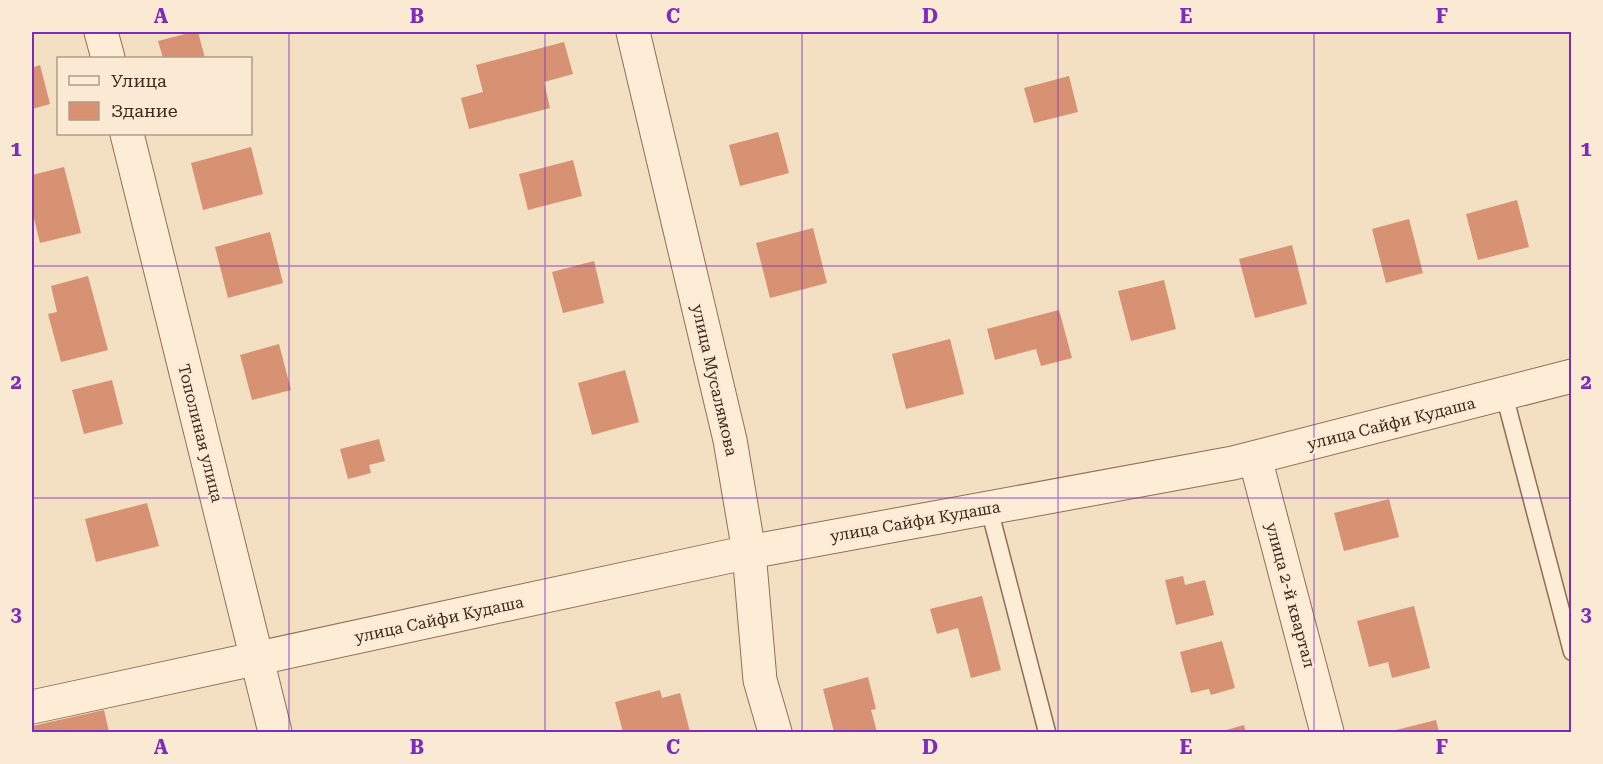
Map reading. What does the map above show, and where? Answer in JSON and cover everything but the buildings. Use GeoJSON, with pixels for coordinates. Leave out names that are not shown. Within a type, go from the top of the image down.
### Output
{"type":"FeatureCollection","features":[{"type":"Feature","properties":{"kind":"street"},"geometry":{"type":"LineString","coordinates":[[102,32],[108,57]]}},
{"type":"Feature","properties":{"kind":"street","name":"улица Мусалямова"},"geometry":{"type":"LineString","coordinates":[[633,32],[730,440],[749,552],[760,680],[774,732]]}},
{"type":"Feature","properties":{"kind":"street","name":"Тополиная улица"},"geometry":{"type":"LineString","coordinates":[[127,135],[275,732]]}},
{"type":"Feature","properties":{"kind":"street","name":"улица Сайфи Кудаша"},"geometry":{"type":"LineString","coordinates":[[32,707],[749,552],[1233,463],[1572,376]]}},
{"type":"Feature","properties":{"kind":"street","name":"улица 2-й квартал"},"geometry":{"type":"LineString","coordinates":[[1255,458],[1327,732]]}},
{"type":"Feature","properties":{"kind":"lane"},"geometry":{"type":"LineString","coordinates":[[1504,394],[1572,652]]}},
{"type":"Feature","properties":{"kind":"lane"},"geometry":{"type":"LineString","coordinates":[[989,508],[1047,732]]}}]}
